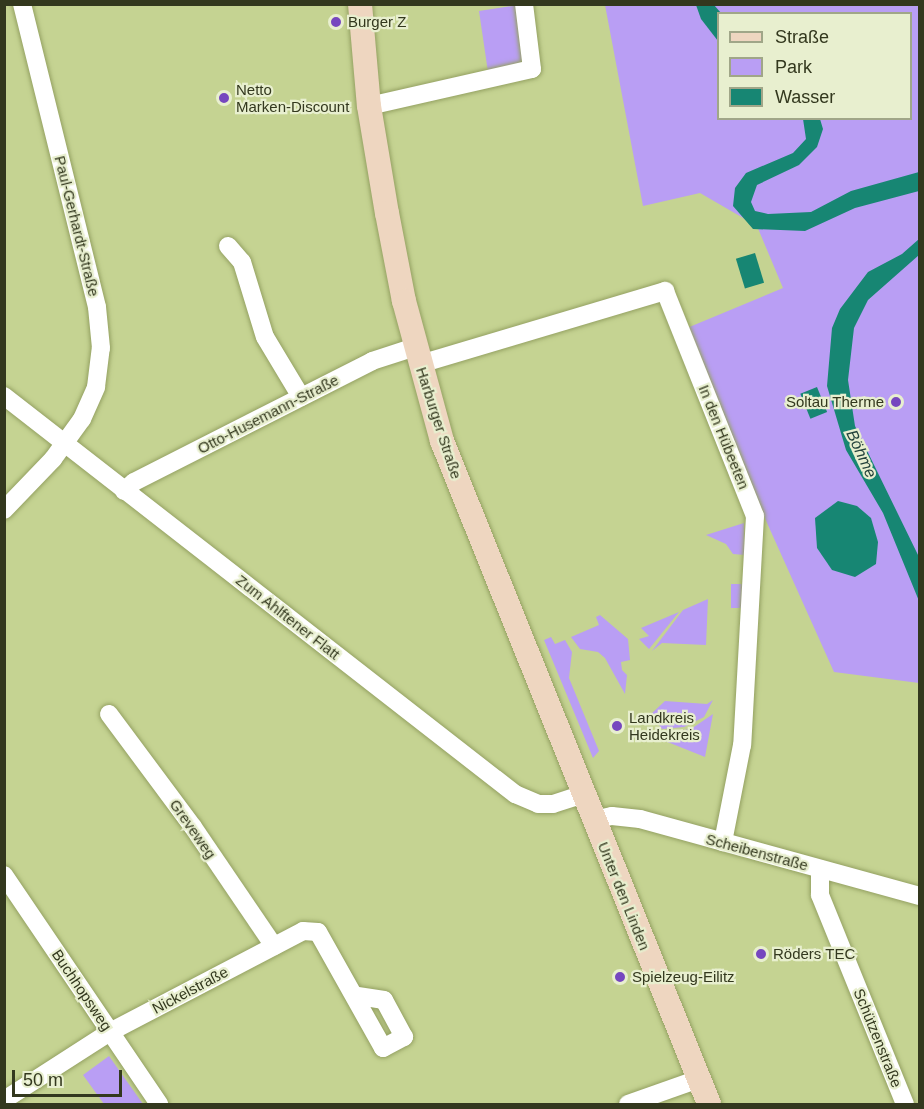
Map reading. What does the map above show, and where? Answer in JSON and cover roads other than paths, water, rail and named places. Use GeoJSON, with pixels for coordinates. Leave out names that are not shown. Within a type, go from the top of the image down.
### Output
{"type":"FeatureCollection","features":[{"type":"Feature","properties":{"kind":"main road","name":"Harburger Straße"},"geometry":{"type":"LineString","coordinates":[[360,4],[369,106],[418,355],[457,482],[594,820]]}},
{"type":"Feature","properties":{"kind":"main road","name":"Unter den Linden"},"geometry":{"type":"LineString","coordinates":[[594,820],[709,1104]]}},
{"type":"Feature","properties":{"kind":"street","name":"Paul-Gerhardt-Straße"},"geometry":{"type":"LineString","coordinates":[[4,510],[65,442],[82,419],[96,387],[101,348],[97,307],[22,4]]}},
{"type":"Feature","properties":{"kind":"street"},"geometry":{"type":"LineString","coordinates":[[369,106],[532,69],[524,4]]}},
{"type":"Feature","properties":{"kind":"street"},"geometry":{"type":"LineString","coordinates":[[228,246],[242,261],[265,337],[301,398]]}},
{"type":"Feature","properties":{"kind":"street","name":"In den Hübeeten"},"geometry":{"type":"LineString","coordinates":[[418,355],[665,291],[755,516],[742,746],[723,842]]}},
{"type":"Feature","properties":{"kind":"street","name":"Otto-Husemann-Straße"},"geometry":{"type":"LineString","coordinates":[[124,491],[134,482],[301,398],[418,355]]}},
{"type":"Feature","properties":{"kind":"street","name":"Zum Ahlftener Flatt"},"geometry":{"type":"LineString","coordinates":[[4,396],[515,794],[538,804],[553,804],[583,794]]}},
{"type":"Feature","properties":{"kind":"street","name":"Greveweg"},"geometry":{"type":"LineString","coordinates":[[109,714],[193,827],[273,946]]}},
{"type":"Feature","properties":{"kind":"street","name":"Scheibenstraße"},"geometry":{"type":"LineString","coordinates":[[594,820],[626,816],[920,897]]}},
{"type":"Feature","properties":{"kind":"street","name":"Schützenstraße"},"geometry":{"type":"LineString","coordinates":[[820,869],[819,895],[905,1104]]}},
{"type":"Feature","properties":{"kind":"street","name":"Buchhopsweg"},"geometry":{"type":"LineString","coordinates":[[4,875],[159,1104]]}},
{"type":"Feature","properties":{"kind":"street","name":"Nickelstraße"},"geometry":{"type":"LineString","coordinates":[[4,1100],[110,1032],[303,931],[318,932],[354,995]]}},
{"type":"Feature","properties":{"kind":"street"},"geometry":{"type":"LineString","coordinates":[[628,1104],[699,1079]]}},
{"type":"Feature","properties":{"kind":"water"},"geometry":{"type":"Polygon","coordinates":[[[696,5],[714,5],[720,12],[717,12],[717,40],[701,19],[696,5]]]}},
{"type":"Feature","properties":{"kind":"water"},"geometry":{"type":"Polygon","coordinates":[[[803,120],[820,120],[823,129],[817,147],[799,165],[757,185],[751,202],[755,211],[768,214],[811,212],[851,191],[919,172],[919,191],[855,208],[805,231],[753,229],[733,206],[735,188],[746,173],[793,153],[806,139],[803,120]]]}},
{"type":"Feature","properties":{"kind":"water","name":"Böhme"},"geometry":{"type":"Polygon","coordinates":[[[919,239],[919,255],[868,300],[854,328],[848,380],[855,426],[919,557],[919,601],[883,513],[846,450],[827,386],[832,328],[840,309],[868,272],[902,254],[919,239]]]}},
{"type":"Feature","properties":{"kind":"water"},"geometry":{"type":"Polygon","coordinates":[[[755,253],[764,283],[745,288],[736,259],[755,253]]]}},
{"type":"Feature","properties":{"kind":"water"},"geometry":{"type":"Polygon","coordinates":[[[817,387],[827,412],[810,419],[800,394],[817,387]]]}},
{"type":"Feature","properties":{"kind":"water"},"geometry":{"type":"Polygon","coordinates":[[[838,501],[857,506],[871,518],[878,542],[876,564],[855,577],[832,570],[817,548],[815,518],[838,501]]]}},
{"type":"Feature","properties":{"kind":"place","name":"Burger Z"},"geometry":{"type":"Point","coordinates":[336,22]}},
{"type":"Feature","properties":{"kind":"place","name":"Netto Marken-Discount"},"geometry":{"type":"Point","coordinates":[224,98]}},
{"type":"Feature","properties":{"kind":"place","name":"Soltau Therme"},"geometry":{"type":"Point","coordinates":[896,402]}},
{"type":"Feature","properties":{"kind":"place","name":"Landkreis Heidekreis"},"geometry":{"type":"Point","coordinates":[617,726]}},
{"type":"Feature","properties":{"kind":"place","name":"Röders TEC"},"geometry":{"type":"Point","coordinates":[761,954]}},
{"type":"Feature","properties":{"kind":"place","name":"Spielzeug-Eilitz"},"geometry":{"type":"Point","coordinates":[620,977]}}]}
